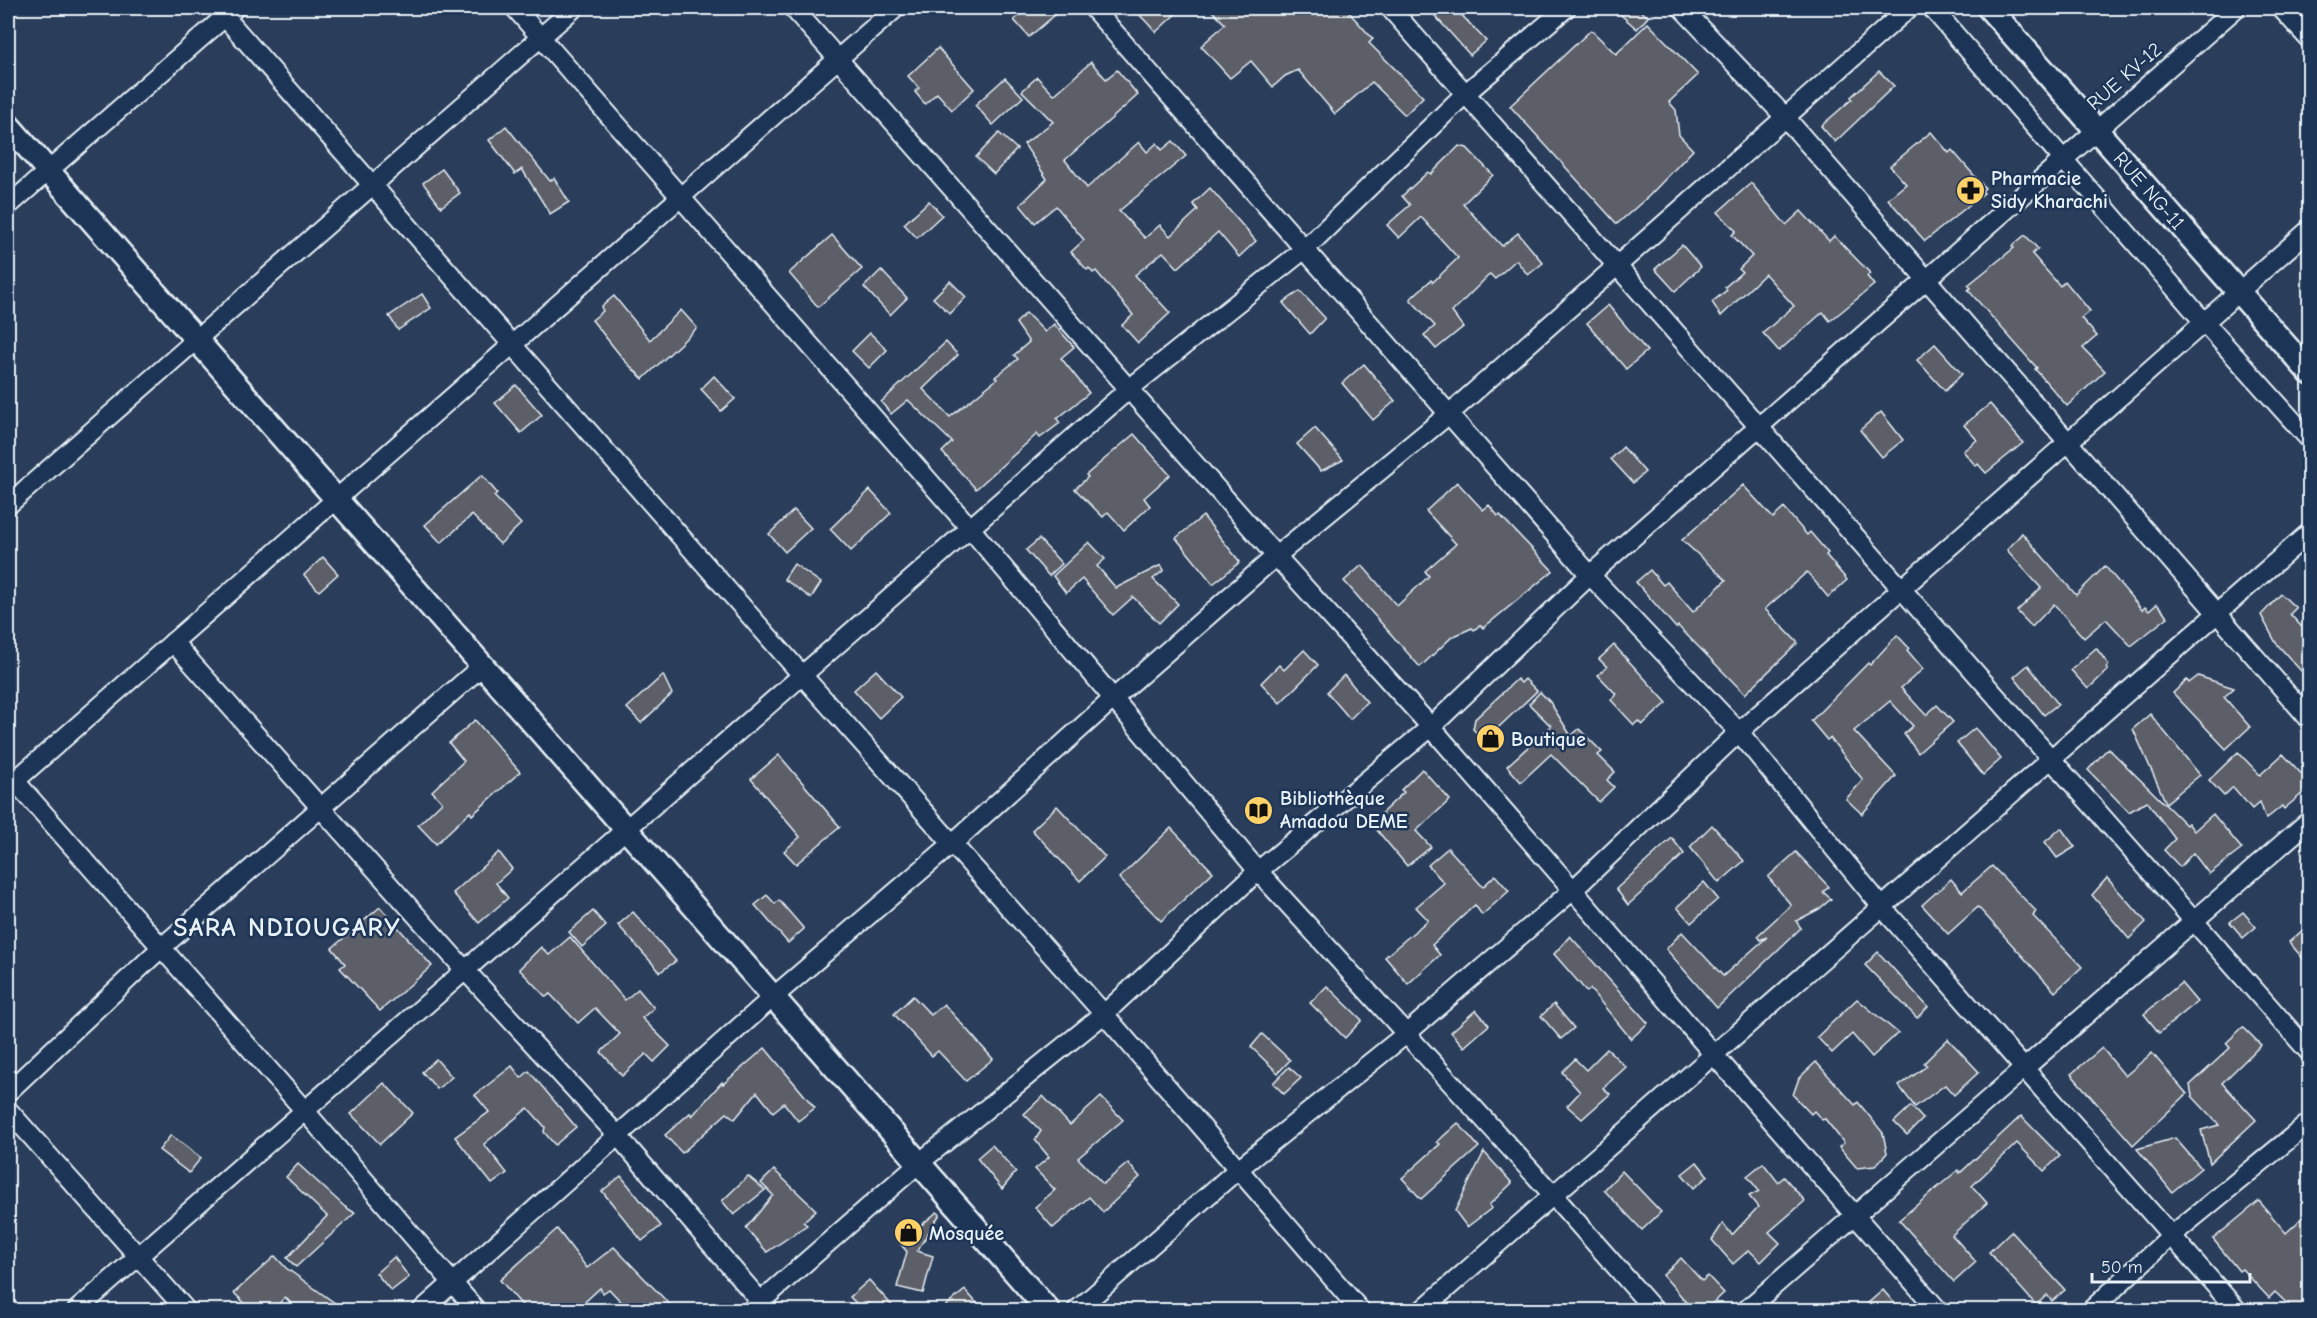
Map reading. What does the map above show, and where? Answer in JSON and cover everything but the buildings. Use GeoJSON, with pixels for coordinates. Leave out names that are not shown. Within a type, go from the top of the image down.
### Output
{"type":"FeatureCollection","features":[{"type":"Feature","properties":{"kind":"street"},"geometry":{"type":"LineString","coordinates":[[515,8],[970,528],[1258,871],[1553,1195],[1654,1311]]}},
{"type":"Feature","properties":{"kind":"street"},"geometry":{"type":"LineString","coordinates":[[8,506],[574,8]]}},
{"type":"Feature","properties":{"kind":"street"},"geometry":{"type":"LineString","coordinates":[[793,8],[1276,556],[1431,727],[1938,1311]]}},
{"type":"Feature","properties":{"kind":"street"},"geometry":{"type":"LineString","coordinates":[[476,1311],[305,1111],[10,780],[173,642],[896,8]]}},
{"type":"Feature","properties":{"kind":"street"},"geometry":{"type":"LineString","coordinates":[[1093,8],[1306,248],[1590,575],[1739,732],[1882,907],[2237,1311]]}},
{"type":"Feature","properties":{"kind":"street"},"geometry":{"type":"LineString","coordinates":[[1390,8],[2310,1053]]}},
{"type":"Feature","properties":{"kind":"street"},"geometry":{"type":"LineString","coordinates":[[77,1311],[1129,389],[1306,248],[1466,93],[1566,8]]}},
{"type":"Feature","properties":{"kind":"street"},"geometry":{"type":"LineString","coordinates":[[1682,8],[1785,117],[2310,720]]}},
{"type":"Feature","properties":{"kind":"street"},"geometry":{"type":"LineString","coordinates":[[422,1311],[772,998],[953,843],[1276,556],[1449,414],[1909,8]]}},
{"type":"Feature","properties":{"kind":"street"},"geometry":{"type":"LineString","coordinates":[[1932,8],[2204,322],[2310,440]]}},
{"type":"Feature","properties":{"kind":"street","name":"RUE NG-11"},"geometry":{"type":"LineString","coordinates":[[1989,8],[2310,373]]}},
{"type":"Feature","properties":{"kind":"street","name":"RUE KV-12"},"geometry":{"type":"LineString","coordinates":[[760,1308],[919,1163],[1104,1014],[1258,871],[1431,727],[1590,575],[2236,8]]}},
{"type":"Feature","properties":{"kind":"street"},"geometry":{"type":"LineString","coordinates":[[2281,8],[2310,40]]}},
{"type":"Feature","properties":{"kind":"street"},"geometry":{"type":"LineString","coordinates":[[8,206],[225,10],[372,185],[802,675],[1104,1014],[1360,1311]]}},
{"type":"Feature","properties":{"kind":"street"},"geometry":{"type":"LineString","coordinates":[[8,125],[1048,1311]]}},
{"type":"Feature","properties":{"kind":"street"},"geometry":{"type":"LineString","coordinates":[[1077,1311],[1237,1170],[1406,1034],[1573,890],[1739,732],[2310,230]]}},
{"type":"Feature","properties":{"kind":"street"},"geometry":{"type":"LineString","coordinates":[[1422,1311],[2310,532]]}},
{"type":"Feature","properties":{"kind":"street"},"geometry":{"type":"LineString","coordinates":[[173,642],[465,970],[618,1136],[760,1308]]}},
{"type":"Feature","properties":{"kind":"street"},"geometry":{"type":"LineString","coordinates":[[8,1092],[161,948],[482,666]]}},
{"type":"Feature","properties":{"kind":"street"},"geometry":{"type":"LineString","coordinates":[[1746,1311],[2310,820]]}},
{"type":"Feature","properties":{"kind":"street"},"geometry":{"type":"LineString","coordinates":[[8,1110],[186,1311]]}},
{"type":"Feature","properties":{"kind":"street"},"geometry":{"type":"LineString","coordinates":[[2091,1311],[2172,1235],[2310,1122]]}},
{"type":"Feature","properties":{"kind":"place","name":"Pharmacie Sidy Kharachi"},"geometry":{"type":"Point","coordinates":[1970,190]}},
{"type":"Feature","properties":{"kind":"place","name":"Boutique"},"geometry":{"type":"Point","coordinates":[1490,739]}},
{"type":"Feature","properties":{"kind":"place","name":"Bibliothèque Amadou DEME"},"geometry":{"type":"Point","coordinates":[1259,810]}},
{"type":"Feature","properties":{"kind":"place","name":"Mosquée"},"geometry":{"type":"Point","coordinates":[908,1233]}},
{"type":"Feature","properties":{"kind":"district","name":"SARA NDIOUGARY"},"geometry":{"type":"Point","coordinates":[287,927]}}]}
